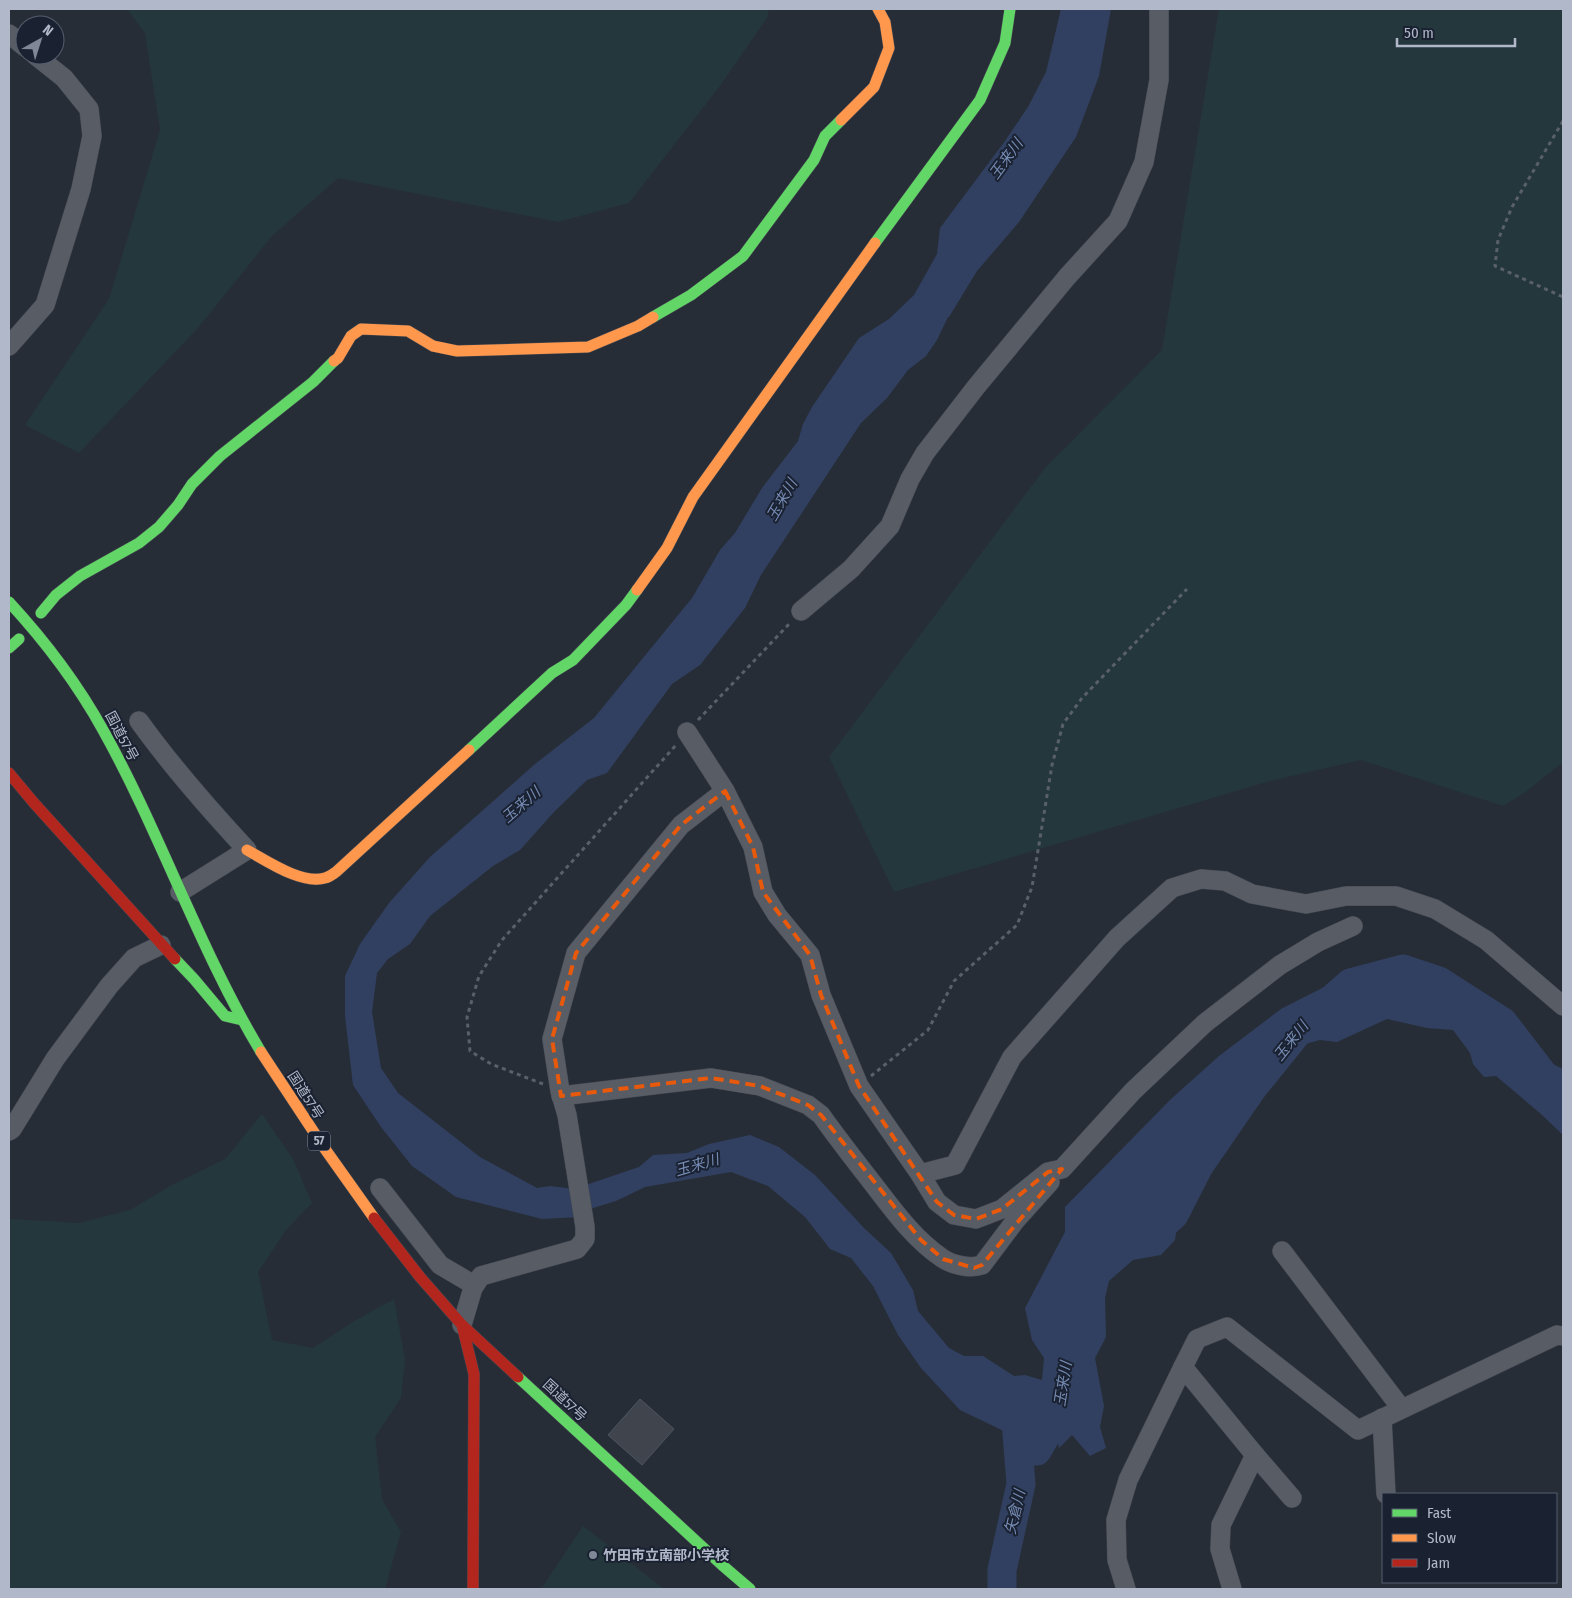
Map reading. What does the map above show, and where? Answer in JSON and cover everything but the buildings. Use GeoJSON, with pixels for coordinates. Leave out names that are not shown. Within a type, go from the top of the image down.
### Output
{"type":"FeatureCollection","features":[{"type":"Feature","properties":{"kind":"main road"},"geometry":{"type":"LineString","coordinates":[[41,614],[56,595],[80,576],[139,543],[159,527],[178,506],[192,484],[220,456],[313,382],[338,358],[351,336],[361,329],[408,331],[433,346],[457,351],[588,347],[638,326],[691,295],[743,256],[814,160],[825,136],[874,87],[889,48],[885,22],[878,9]]}},
{"type":"Feature","properties":{"kind":"main road"},"geometry":{"type":"LineString","coordinates":[[247,850],[297,874],[315,880],[327,878],[336,872],[552,673],[573,660],[626,604],[667,548],[693,497],[980,100],[1005,42],[1010,9]]}},
{"type":"Feature","properties":{"kind":"main road","name":"国道57号"},"geometry":{"type":"LineString","coordinates":[[9,602],[27,621],[64,669],[103,730],[125,773],[219,976],[242,1020],[282,1086],[345,1180],[433,1292],[462,1324],[750,1589]]}},
{"type":"Feature","properties":{"kind":"main road"},"geometry":{"type":"LineString","coordinates":[[9,648],[19,639]]}},
{"type":"Feature","properties":{"kind":"main road"},"geometry":{"type":"LineString","coordinates":[[9,773],[226,1016],[242,1020]]}},
{"type":"Feature","properties":{"kind":"main road"},"geometry":{"type":"LineString","coordinates":[[462,1324],[474,1374],[473,1589]]}},
{"type":"Feature","properties":{"kind":"street"},"geometry":{"type":"LineString","coordinates":[[801,611],[851,569],[890,526],[910,479],[925,453],[976,387],[1067,277],[1118,221],[1144,162],[1158,80],[1159,9]]}},
{"type":"Feature","properties":{"kind":"street"},"geometry":{"type":"LineString","coordinates":[[9,346],[45,304],[81,189],[92,136],[89,109],[64,78],[48,65]]}},
{"type":"Feature","properties":{"kind":"street"},"geometry":{"type":"LineString","coordinates":[[139,721],[203,803],[247,850],[180,892]]}},
{"type":"Feature","properties":{"kind":"street"},"geometry":{"type":"LineString","coordinates":[[687,732],[726,791],[753,847],[763,892],[777,915],[810,955],[821,995],[859,1086],[920,1174],[937,1202],[954,1215],[976,1219],[1002,1210],[1048,1172],[1062,1169]]}},
{"type":"Feature","properties":{"kind":"street"},"geometry":{"type":"LineString","coordinates":[[462,1324],[474,1285],[481,1276],[577,1249],[584,1239],[585,1227],[567,1115],[560,1094],[552,1038],[576,953],[681,826],[726,791]]}},
{"type":"Feature","properties":{"kind":"street"},"geometry":{"type":"LineString","coordinates":[[920,1174],[955,1165],[1012,1058],[1117,938],[1172,888],[1201,879],[1225,881],[1252,894],[1306,904],[1346,896],[1396,896],[1435,909],[1486,940],[1563,1006]]}},
{"type":"Feature","properties":{"kind":"street"},"geometry":{"type":"LineString","coordinates":[[560,1094],[711,1078],[760,1086],[808,1106],[821,1115],[899,1217],[921,1240],[943,1259],[974,1268],[982,1265],[1015,1220],[1133,1091],[1205,1023],[1280,965],[1318,942],[1353,926]]}},
{"type":"Feature","properties":{"kind":"street"},"geometry":{"type":"LineString","coordinates":[[9,1131],[55,1059],[109,986],[134,958],[161,945]]}},
{"type":"Feature","properties":{"kind":"street"},"geometry":{"type":"LineString","coordinates":[[380,1188],[440,1265],[474,1285]]}},
{"type":"Feature","properties":{"kind":"street"},"geometry":{"type":"LineString","coordinates":[[1282,1251],[1401,1408]]}},
{"type":"Feature","properties":{"kind":"street"},"geometry":{"type":"LineString","coordinates":[[1126,1589],[1117,1560],[1116,1520],[1128,1480],[1197,1339],[1227,1327],[1358,1430],[1557,1335],[1563,1336]]}},
{"type":"Feature","properties":{"kind":"street"},"geometry":{"type":"LineString","coordinates":[[1183,1367],[1292,1498]]}},
{"type":"Feature","properties":{"kind":"street"},"geometry":{"type":"LineString","coordinates":[[1382,1418],[1386,1493]]}},
{"type":"Feature","properties":{"kind":"street"},"geometry":{"type":"LineString","coordinates":[[1232,1589],[1220,1549],[1220,1525],[1255,1455]]}},
{"type":"Feature","properties":{"kind":"path"},"geometry":{"type":"LineString","coordinates":[[1563,121],[1512,207],[1498,240],[1495,266],[1563,297]]}},
{"type":"Feature","properties":{"kind":"path"},"geometry":{"type":"LineString","coordinates":[[859,1086],[928,1030],[954,981],[1017,925],[1032,887],[1052,765],[1063,724],[1082,698],[1187,589]]}},
{"type":"Feature","properties":{"kind":"path"},"geometry":{"type":"LineString","coordinates":[[560,1094],[490,1064],[470,1052],[467,1017],[479,976],[502,940],[687,732],[801,611]]}},
{"type":"Feature","properties":{"kind":"highlighted area"},"geometry":{"type":"Polygon","coordinates":[[[725,791],[753,847],[763,892],[810,955],[821,995],[859,1086],[937,1202],[954,1215],[976,1219],[1002,1209],[1048,1172],[1062,1169],[982,1265],[974,1268],[943,1259],[921,1240],[821,1115],[808,1105],[760,1086],[711,1078],[561,1096],[552,1039],[576,953],[681,825],[725,791]]]}},
{"type":"Feature","properties":{"kind":"shaded area"},"geometry":{"type":"Polygon","coordinates":[[[127,9],[769,9],[767,18],[720,86],[629,203],[558,222],[338,178],[272,236],[198,328],[79,453],[25,425],[109,299],[160,130],[145,33],[127,9]]]}},
{"type":"Feature","properties":{"kind":"shaded area"},"geometry":{"type":"Polygon","coordinates":[[[1219,9],[1563,9],[1563,762],[1527,791],[1503,806],[1361,760],[1270,781],[894,892],[829,757],[1045,468],[1162,350],[1219,9]]]}},
{"type":"Feature","properties":{"kind":"shaded area"},"geometry":{"type":"Polygon","coordinates":[[[262,1114],[293,1159],[312,1203],[286,1230],[258,1272],[272,1340],[313,1348],[356,1320],[394,1299],[405,1359],[401,1398],[375,1437],[382,1499],[401,1532],[385,1589],[9,1589],[9,1219],[79,1223],[130,1210],[170,1186],[225,1159],[262,1114]]]}},
{"type":"Feature","properties":{"kind":"shaded area","name":"竹田市立南部小学校"},"geometry":{"type":"Polygon","coordinates":[[[583,1526],[664,1589],[541,1589],[583,1526]]]}},
{"type":"Feature","properties":{"kind":"water"},"geometry":{"type":"Polygon","coordinates":[[[1061,9],[1111,9],[1099,76],[1076,137],[1019,222],[977,271],[926,356],[908,370],[887,398],[861,423],[761,575],[745,608],[700,665],[672,684],[607,773],[587,780],[554,812],[520,850],[493,866],[430,916],[410,944],[388,959],[377,973],[372,1012],[381,1068],[398,1093],[480,1157],[537,1188],[550,1186],[574,1189],[639,1167],[653,1155],[687,1153],[709,1144],[750,1135],[779,1147],[815,1175],[864,1228],[891,1253],[913,1290],[918,1311],[949,1348],[964,1356],[983,1356],[1014,1376],[1025,1375],[1042,1380],[1044,1358],[1032,1340],[1025,1308],[1065,1232],[1065,1207],[1171,1099],[1219,1056],[1281,1009],[1324,987],[1357,984],[1368,990],[1400,982],[1436,984],[1445,999],[1482,1012],[1505,1041],[1563,1069],[1563,1135],[1496,1076],[1484,1077],[1473,1064],[1470,1053],[1453,1030],[1427,1028],[1387,1019],[1337,1042],[1320,1040],[1298,1046],[1268,1063],[1248,1080],[1247,1106],[1230,1132],[1199,1157],[1187,1186],[1164,1205],[1178,1220],[1175,1240],[1161,1255],[1133,1260],[1109,1281],[1105,1298],[1106,1337],[1095,1358],[1104,1406],[1100,1427],[1106,1448],[1090,1456],[1072,1435],[1059,1448],[1056,1433],[1041,1436],[1010,1434],[960,1410],[921,1368],[898,1335],[873,1286],[851,1258],[830,1249],[805,1217],[768,1186],[731,1172],[645,1187],[616,1201],[590,1209],[580,1217],[542,1219],[456,1197],[412,1166],[381,1127],[353,1085],[345,1016],[345,976],[360,944],[389,903],[430,857],[535,764],[594,718],[692,598],[720,550],[735,533],[762,488],[798,441],[803,424],[812,407],[859,338],[889,319],[914,295],[937,254],[940,228],[1005,141],[1028,107],[1046,72],[1061,9]]]}},
{"type":"Feature","properties":{"kind":"waterway","name":"玉来川"},"geometry":{"type":"LineString","coordinates":[[1146,1240],[1174,1215],[1199,1166],[1252,1089],[1307,1021],[1350,983],[1403,969],[1439,981],[1503,1022],[1563,1100]]}},
{"type":"Feature","properties":{"kind":"waterway","name":"玉来川"},"geometry":{"type":"LineString","coordinates":[[1011,1402],[1015,1404],[1037,1451],[1058,1415],[1060,1398]]}},
{"type":"Feature","properties":{"kind":"waterway","name":"矢倉川"},"geometry":{"type":"LineString","coordinates":[[1002,1589],[1002,1570],[1021,1484],[1016,1421]]}},
{"type":"Feature","properties":{"kind":"traffic: fast"},"geometry":{"type":"LineString","coordinates":[[875,243],[980,100],[1005,43],[1010,9]]}},
{"type":"Feature","properties":{"kind":"traffic: fast"},"geometry":{"type":"LineString","coordinates":[[653,317],[691,295],[743,256],[814,160],[825,136],[841,120]]}},
{"type":"Feature","properties":{"kind":"traffic: fast"},"geometry":{"type":"LineString","coordinates":[[41,613],[56,595],[80,576],[139,543],[159,527],[178,505],[192,484],[220,456],[313,382],[334,361]]}},
{"type":"Feature","properties":{"kind":"traffic: fast"},"geometry":{"type":"LineString","coordinates":[[469,750],[552,673],[573,660],[626,605],[637,590]]}},
{"type":"Feature","properties":{"kind":"traffic: fast"},"geometry":{"type":"LineString","coordinates":[[9,602],[60,663],[103,730],[124,769],[218,973],[261,1052]]}},
{"type":"Feature","properties":{"kind":"traffic: fast"},"geometry":{"type":"LineString","coordinates":[[9,648],[19,639]]}},
{"type":"Feature","properties":{"kind":"traffic: fast"},"geometry":{"type":"LineString","coordinates":[[175,959],[225,1016],[242,1020]]}},
{"type":"Feature","properties":{"kind":"traffic: fast"},"geometry":{"type":"LineString","coordinates":[[518,1377],[750,1589]]}},
{"type":"Feature","properties":{"kind":"traffic: slow"},"geometry":{"type":"LineString","coordinates":[[841,120],[874,87],[889,48],[885,22],[878,9]]}},
{"type":"Feature","properties":{"kind":"traffic: slow"},"geometry":{"type":"LineString","coordinates":[[637,590],[667,548],[693,497],[875,243]]}},
{"type":"Feature","properties":{"kind":"traffic: slow"},"geometry":{"type":"LineString","coordinates":[[334,361],[338,358],[351,336],[361,329],[408,331],[433,346],[457,351],[588,347],[638,326],[653,317]]}},
{"type":"Feature","properties":{"kind":"traffic: slow"},"geometry":{"type":"LineString","coordinates":[[247,850],[274,866],[295,875],[316,879],[328,877],[336,872],[469,750]]}},
{"type":"Feature","properties":{"kind":"traffic: slow"},"geometry":{"type":"LineString","coordinates":[[261,1052],[325,1149],[374,1218]]}},
{"type":"Feature","properties":{"kind":"traffic: jam"},"geometry":{"type":"LineString","coordinates":[[9,773],[175,959]]}},
{"type":"Feature","properties":{"kind":"traffic: jam"},"geometry":{"type":"LineString","coordinates":[[374,1218],[420,1277],[462,1325],[518,1377]]}},
{"type":"Feature","properties":{"kind":"traffic: jam"},"geometry":{"type":"LineString","coordinates":[[462,1325],[474,1374],[473,1589]]}},
{"type":"Feature","properties":{"kind":"place","name":"竹田市立南部小学校"},"geometry":{"type":"Point","coordinates":[593,1555]}}]}
